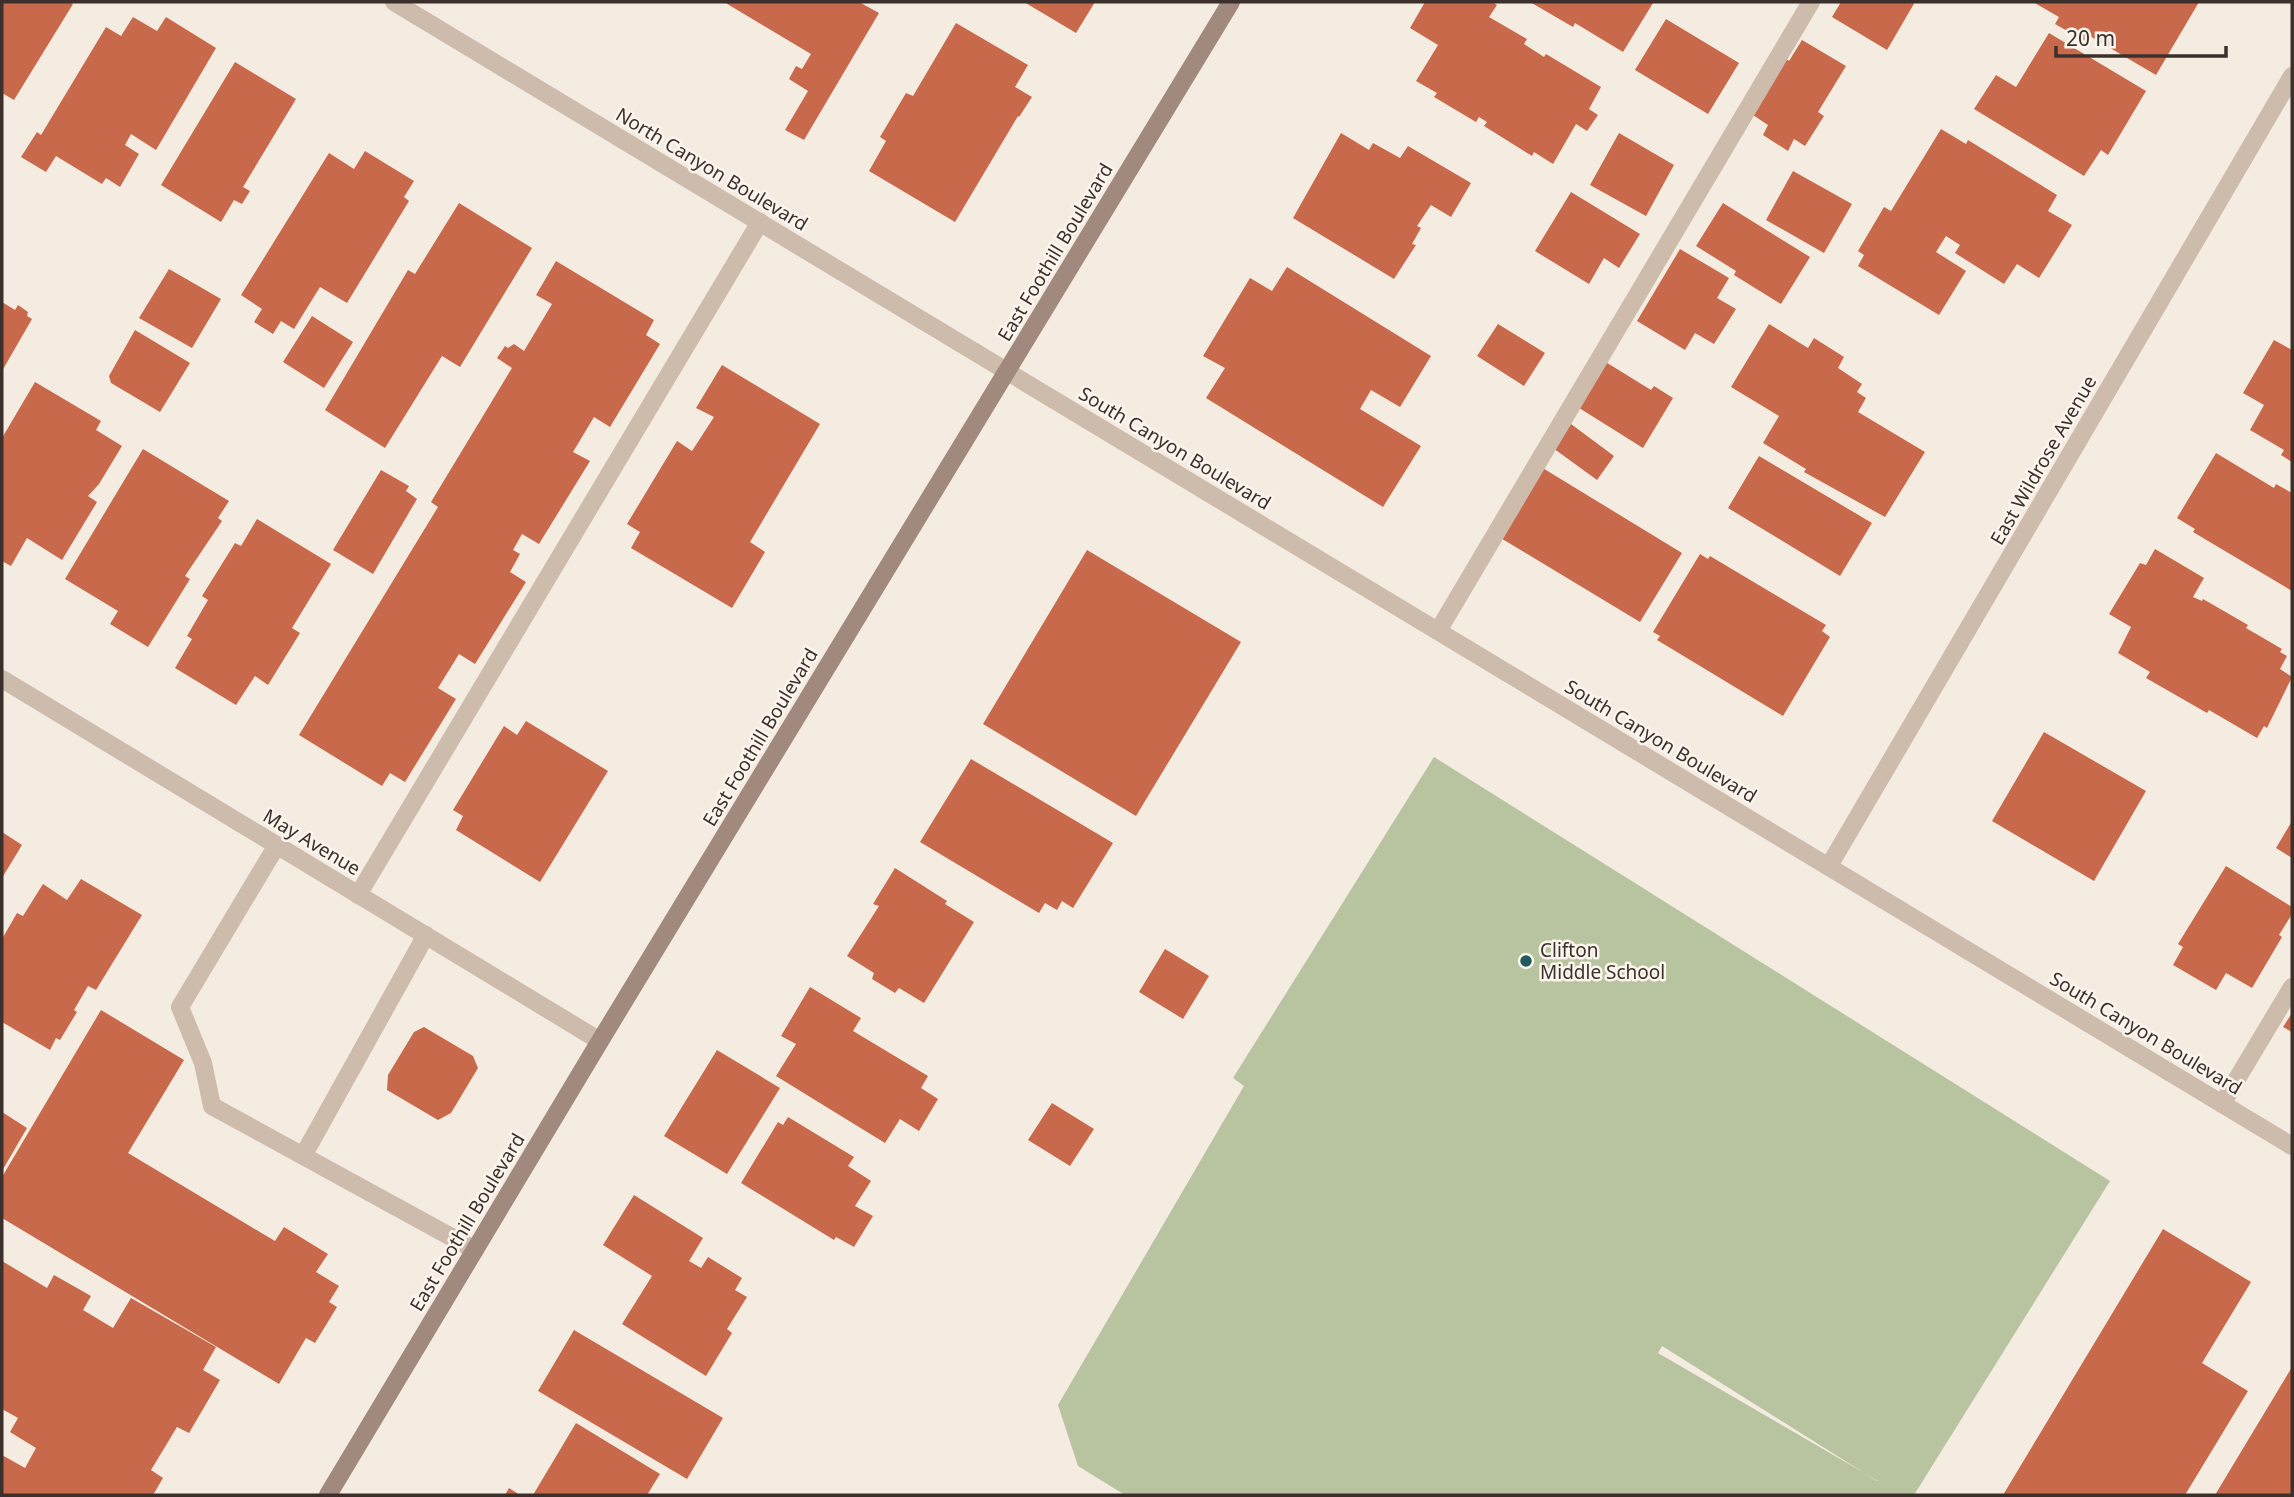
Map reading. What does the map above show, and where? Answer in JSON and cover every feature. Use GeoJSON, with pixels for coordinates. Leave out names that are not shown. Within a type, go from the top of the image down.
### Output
{"type":"FeatureCollection","features":[{"type":"Feature","properties":{"kind":"main road","name":"East Foothill Boulevard"},"geometry":{"type":"LineString","coordinates":[[327,1495],[1231,2]]}},
{"type":"Feature","properties":{"kind":"street","name":"North Canyon Boulevard"},"geometry":{"type":"LineString","coordinates":[[394,2],[1007,371]]}},
{"type":"Feature","properties":{"kind":"street"},"geometry":{"type":"LineString","coordinates":[[1438,631],[1811,2]]}},
{"type":"Feature","properties":{"kind":"street","name":"East Wildrose Avenue"},"geometry":{"type":"LineString","coordinates":[[1829,866],[2292,76]]}},
{"type":"Feature","properties":{"kind":"street"},"geometry":{"type":"LineString","coordinates":[[358,895],[760,222]]}},
{"type":"Feature","properties":{"kind":"street","name":"South Canyon Boulevard"},"geometry":{"type":"LineString","coordinates":[[1007,371],[2292,1146]]}},
{"type":"Feature","properties":{"kind":"street","name":"May Avenue"},"geometry":{"type":"LineString","coordinates":[[2,679],[600,1041]]}},
{"type":"Feature","properties":{"kind":"street"},"geometry":{"type":"LineString","coordinates":[[277,845],[180,1007],[203,1063],[212,1106],[475,1250]]}},
{"type":"Feature","properties":{"kind":"street"},"geometry":{"type":"LineString","coordinates":[[303,1156],[426,934]]}},
{"type":"Feature","properties":{"kind":"street"},"geometry":{"type":"LineString","coordinates":[[2222,1104],[2292,987]]}},
{"type":"Feature","properties":{"kind":"green space","name":"Clifton Middle School"},"geometry":{"type":"Polygon","coordinates":[[[1434,757],[2110,1181],[1914,1495],[1125,1495],[1078,1466],[1058,1405],[1244,1086],[1233,1078],[1434,757]],[[1662,1346],[1658,1353],[1864,1473],[1662,1346]]]}},
{"type":"Feature","properties":{"kind":"building"},"geometry":{"type":"Polygon","coordinates":[[[2,2],[73,4],[14,100],[2,93],[2,2]]]}},
{"type":"Feature","properties":{"kind":"building"},"geometry":{"type":"Polygon","coordinates":[[[724,2],[859,2],[879,13],[804,140],[785,130],[808,91],[789,79],[796,66],[802,69],[811,54],[724,2]]]}},
{"type":"Feature","properties":{"kind":"building"},"geometry":{"type":"Polygon","coordinates":[[[1024,2],[1095,2],[1076,33],[1024,2]]]}},
{"type":"Feature","properties":{"kind":"building"},"geometry":{"type":"Polygon","coordinates":[[[1425,2],[1492,2],[1497,5],[1489,17],[1527,39],[1524,44],[1544,57],[1546,54],[1601,87],[1589,109],[1598,115],[1587,131],[1576,124],[1553,164],[1534,152],[1532,156],[1484,126],[1487,122],[1479,117],[1476,122],[1434,97],[1437,93],[1416,81],[1438,45],[1410,28],[1425,2]]]}},
{"type":"Feature","properties":{"kind":"building"},"geometry":{"type":"Polygon","coordinates":[[[1530,2],[1653,3],[1623,52],[1575,23],[1573,27],[1530,2]]]}},
{"type":"Feature","properties":{"kind":"building"},"geometry":{"type":"Polygon","coordinates":[[[1841,2],[1915,2],[1887,50],[1832,17],[1841,2]]]}},
{"type":"Feature","properties":{"kind":"building"},"geometry":{"type":"Polygon","coordinates":[[[2033,2],[2199,2],[2156,75],[2088,35],[2085,41],[2055,24],[2059,17],[2033,2]]]}},
{"type":"Feature","properties":{"kind":"building"},"geometry":{"type":"Polygon","coordinates":[[[133,17],[157,31],[166,17],[216,48],[156,150],[131,134],[125,145],[139,154],[120,187],[106,178],[102,184],[56,156],[46,172],[21,157],[37,132],[41,135],[106,27],[121,36],[133,17]]]}},
{"type":"Feature","properties":{"kind":"building"},"geometry":{"type":"Polygon","coordinates":[[[1666,19],[1739,63],[1708,114],[1635,70],[1666,19]]]}},
{"type":"Feature","properties":{"kind":"building"},"geometry":{"type":"Polygon","coordinates":[[[956,23],[1028,65],[1015,87],[1032,97],[955,222],[869,171],[886,141],[880,137],[906,93],[913,96],[956,23]]]}},
{"type":"Feature","properties":{"kind":"building"},"geometry":{"type":"Polygon","coordinates":[[[2049,33],[2146,91],[2108,155],[2101,150],[2084,176],[1974,109],[1996,75],[2016,87],[2049,33]]]}},
{"type":"Feature","properties":{"kind":"building"},"geometry":{"type":"Polygon","coordinates":[[[1802,40],[1846,66],[1818,112],[1824,116],[1805,146],[1794,139],[1788,151],[1763,135],[1768,125],[1750,113],[1784,57],[1789,61],[1802,40]]]}},
{"type":"Feature","properties":{"kind":"building"},"geometry":{"type":"Polygon","coordinates":[[[235,62],[296,99],[243,187],[250,191],[242,204],[234,200],[221,222],[161,185],[235,62]]]}},
{"type":"Feature","properties":{"kind":"building"},"geometry":{"type":"Polygon","coordinates":[[[1941,129],[1966,144],[1968,140],[2057,195],[2048,211],[2072,225],[2039,278],[2017,264],[2004,284],[1955,253],[1960,245],[1946,236],[1936,252],[1966,271],[1939,315],[1858,266],[1864,255],[1858,251],[1884,207],[1891,211],[1941,129]]]}},
{"type":"Feature","properties":{"kind":"building"},"geometry":{"type":"Polygon","coordinates":[[[1341,133],[1369,150],[1373,143],[1400,158],[1408,146],[1471,183],[1451,217],[1431,205],[1417,226],[1421,228],[1412,244],[1416,245],[1394,279],[1293,218],[1341,133]]]}},
{"type":"Feature","properties":{"kind":"building"},"geometry":{"type":"Polygon","coordinates":[[[1619,133],[1674,165],[1646,216],[1590,185],[1619,133]]]}},
{"type":"Feature","properties":{"kind":"building"},"geometry":{"type":"Polygon","coordinates":[[[365,151],[414,181],[404,197],[409,201],[347,303],[320,287],[294,329],[281,321],[273,334],[254,322],[262,309],[241,295],[329,153],[354,169],[365,151]]]}},
{"type":"Feature","properties":{"kind":"building"},"geometry":{"type":"Polygon","coordinates":[[[1793,171],[1852,204],[1824,253],[1766,220],[1793,171]]]}},
{"type":"Feature","properties":{"kind":"building"},"geometry":{"type":"Polygon","coordinates":[[[1571,192],[1640,234],[1619,268],[1604,258],[1589,284],[1535,251],[1571,192]]]}},
{"type":"Feature","properties":{"kind":"building"},"geometry":{"type":"Polygon","coordinates":[[[459,203],[532,248],[460,367],[442,356],[385,448],[325,410],[408,270],[415,274],[459,203]]]}},
{"type":"Feature","properties":{"kind":"building"},"geometry":{"type":"Polygon","coordinates":[[[1723,203],[1810,257],[1781,304],[1734,275],[1736,271],[1696,246],[1723,203]]]}},
{"type":"Feature","properties":{"kind":"building"},"geometry":{"type":"Polygon","coordinates":[[[1680,249],[1729,278],[1717,298],[1736,309],[1714,344],[1695,333],[1685,350],[1637,321],[1680,249]]]}},
{"type":"Feature","properties":{"kind":"building"},"geometry":{"type":"Polygon","coordinates":[[[556,261],[654,320],[646,335],[660,344],[610,427],[594,417],[573,452],[590,461],[539,544],[522,534],[513,550],[520,554],[510,572],[526,582],[475,664],[459,654],[438,688],[456,699],[405,782],[390,773],[382,786],[299,735],[438,507],[431,502],[512,368],[497,358],[505,346],[508,348],[514,344],[524,351],[552,304],[536,295],[556,261]]]}},
{"type":"Feature","properties":{"kind":"building"},"geometry":{"type":"Polygon","coordinates":[[[1287,267],[1431,356],[1400,407],[1371,390],[1360,409],[1421,446],[1383,507],[1206,398],[1225,368],[1203,356],[1250,278],[1272,291],[1287,267]]]}},
{"type":"Feature","properties":{"kind":"building"},"geometry":{"type":"Polygon","coordinates":[[[169,269],[221,299],[192,348],[139,318],[169,269]]]}},
{"type":"Feature","properties":{"kind":"building"},"geometry":{"type":"Polygon","coordinates":[[[2,302],[15,310],[18,305],[28,312],[27,316],[32,319],[2,371],[2,302]]]}},
{"type":"Feature","properties":{"kind":"building"},"geometry":{"type":"Polygon","coordinates":[[[312,316],[353,342],[324,388],[283,362],[312,316]]]}},
{"type":"Feature","properties":{"kind":"building"},"geometry":{"type":"Polygon","coordinates":[[[1498,324],[1545,353],[1524,386],[1477,356],[1498,324]]]}},
{"type":"Feature","properties":{"kind":"building"},"geometry":{"type":"Polygon","coordinates":[[[1769,324],[1808,348],[1814,338],[1844,357],[1838,368],[1862,384],[1857,392],[1866,398],[1858,412],[1925,452],[1885,517],[1804,472],[1806,469],[1763,443],[1779,416],[1731,387],[1769,324]]]}},
{"type":"Feature","properties":{"kind":"building"},"geometry":{"type":"Polygon","coordinates":[[[135,330],[190,363],[160,412],[111,383],[109,376],[135,330]]]}},
{"type":"Feature","properties":{"kind":"building"},"geometry":{"type":"Polygon","coordinates":[[[2274,340],[2292,350],[2292,462],[2281,455],[2284,450],[2250,430],[2264,405],[2243,393],[2274,340]]]}},
{"type":"Feature","properties":{"kind":"building"},"geometry":{"type":"Polygon","coordinates":[[[1604,361],[1651,390],[1654,386],[1673,398],[1643,448],[1576,406],[1604,361]]]}},
{"type":"Feature","properties":{"kind":"building"},"geometry":{"type":"Polygon","coordinates":[[[722,365],[820,424],[750,542],[765,552],[732,608],[631,548],[640,532],[627,524],[677,441],[692,451],[714,417],[696,408],[722,365]]]}},
{"type":"Feature","properties":{"kind":"building"},"geometry":{"type":"Polygon","coordinates":[[[35,382],[101,421],[96,430],[122,446],[99,484],[88,496],[97,502],[62,560],[27,538],[11,566],[2,561],[2,438],[35,382]]]}},
{"type":"Feature","properties":{"kind":"building"},"geometry":{"type":"Polygon","coordinates":[[[1571,424],[1614,456],[1597,480],[1553,448],[1571,424]]]}},
{"type":"Feature","properties":{"kind":"building"},"geometry":{"type":"Polygon","coordinates":[[[143,449],[229,501],[218,518],[222,521],[185,576],[190,579],[148,647],[110,624],[118,611],[65,579],[143,449]]]}},
{"type":"Feature","properties":{"kind":"building"},"geometry":{"type":"Polygon","coordinates":[[[2216,453],[2274,488],[2276,484],[2292,493],[2292,591],[2193,532],[2195,529],[2177,518],[2216,453]]]}},
{"type":"Feature","properties":{"kind":"building"},"geometry":{"type":"Polygon","coordinates":[[[1759,456],[1872,523],[1840,576],[1728,508],[1759,456]]]}},
{"type":"Feature","properties":{"kind":"building"},"geometry":{"type":"Polygon","coordinates":[[[1541,467],[1682,553],[1640,622],[1499,537],[1541,467]]]}},
{"type":"Feature","properties":{"kind":"building"},"geometry":{"type":"Polygon","coordinates":[[[381,470],[409,486],[406,491],[417,499],[373,574],[333,550],[381,470]]]}},
{"type":"Feature","properties":{"kind":"building"},"geometry":{"type":"Polygon","coordinates":[[[257,519],[331,564],[292,628],[300,633],[268,685],[255,676],[236,705],[175,668],[192,639],[187,636],[208,600],[202,596],[235,543],[241,546],[257,519]]]}},
{"type":"Feature","properties":{"kind":"building"},"geometry":{"type":"Polygon","coordinates":[[[2155,549],[2204,578],[2193,597],[2202,601],[2203,599],[2248,625],[2246,628],[2282,649],[2280,652],[2287,656],[2280,669],[2292,677],[2267,728],[2264,726],[2257,738],[2146,678],[2150,672],[2118,653],[2131,627],[2109,614],[2140,563],[2146,565],[2155,549]]]}},
{"type":"Feature","properties":{"kind":"building"},"geometry":{"type":"Polygon","coordinates":[[[1087,550],[1241,642],[1136,816],[983,724],[1087,550]]]}},
{"type":"Feature","properties":{"kind":"building"},"geometry":{"type":"Polygon","coordinates":[[[1700,554],[1708,559],[1710,556],[1826,625],[1822,631],[1830,637],[1783,716],[1657,640],[1660,636],[1653,632],[1700,554]]]}},
{"type":"Feature","properties":{"kind":"building"},"geometry":{"type":"Polygon","coordinates":[[[526,721],[608,771],[540,882],[456,830],[463,816],[453,810],[504,726],[517,735],[526,721]]]}},
{"type":"Feature","properties":{"kind":"building"},"geometry":{"type":"Polygon","coordinates":[[[2044,732],[2146,791],[2094,881],[1992,821],[2044,732]]]}},
{"type":"Feature","properties":{"kind":"building"},"geometry":{"type":"Polygon","coordinates":[[[971,759],[1113,843],[1073,908],[1062,901],[1057,910],[1045,903],[1039,913],[920,842],[971,759]]]}},
{"type":"Feature","properties":{"kind":"building"},"geometry":{"type":"Polygon","coordinates":[[[2292,821],[2292,858],[2276,848],[2292,821]]]}},
{"type":"Feature","properties":{"kind":"building"},"geometry":{"type":"Polygon","coordinates":[[[2,832],[22,845],[2,878],[2,832]]]}},
{"type":"Feature","properties":{"kind":"building"},"geometry":{"type":"Polygon","coordinates":[[[2226,866],[2292,907],[2292,914],[2279,935],[2282,937],[2252,988],[2226,973],[2216,990],[2173,965],[2183,947],[2178,944],[2226,866]]]}},
{"type":"Feature","properties":{"kind":"building"},"geometry":{"type":"Polygon","coordinates":[[[895,868],[947,901],[945,904],[974,922],[924,1003],[899,988],[895,993],[872,979],[874,973],[847,956],[879,906],[873,904],[895,868]]]}},
{"type":"Feature","properties":{"kind":"building"},"geometry":{"type":"Polygon","coordinates":[[[81,879],[142,915],[96,990],[88,986],[74,1010],[77,1012],[60,1040],[56,1038],[50,1050],[2,1022],[2,939],[17,913],[23,916],[43,884],[67,900],[81,879]]]}},
{"type":"Feature","properties":{"kind":"building"},"geometry":{"type":"Polygon","coordinates":[[[1165,949],[1209,976],[1183,1019],[1139,992],[1165,949]]]}},
{"type":"Feature","properties":{"kind":"building"},"geometry":{"type":"Polygon","coordinates":[[[810,987],[861,1018],[853,1031],[928,1076],[921,1088],[938,1099],[919,1131],[900,1119],[885,1143],[776,1076],[796,1044],[781,1036],[810,987]]]}},
{"type":"Feature","properties":{"kind":"building"},"geometry":{"type":"Polygon","coordinates":[[[101,1010],[184,1060],[128,1153],[275,1241],[284,1227],[328,1254],[316,1272],[339,1286],[329,1302],[337,1307],[315,1343],[306,1338],[279,1384],[2,1218],[2,1177],[101,1010]]]}},
{"type":"Feature","properties":{"kind":"building"},"geometry":{"type":"Polygon","coordinates":[[[2292,1013],[2292,1032],[2283,1027],[2292,1013]]]}},
{"type":"Feature","properties":{"kind":"building"},"geometry":{"type":"Polygon","coordinates":[[[424,1027],[473,1056],[478,1068],[451,1113],[438,1120],[387,1090],[388,1075],[414,1032],[424,1027]]]}},
{"type":"Feature","properties":{"kind":"building"},"geometry":{"type":"Polygon","coordinates":[[[717,1050],[780,1088],[727,1174],[664,1136],[717,1050]]]}},
{"type":"Feature","properties":{"kind":"building"},"geometry":{"type":"Polygon","coordinates":[[[1052,1103],[1094,1129],[1070,1166],[1028,1140],[1052,1103]]]}},
{"type":"Feature","properties":{"kind":"building"},"geometry":{"type":"Polygon","coordinates":[[[2,1112],[27,1128],[2,1171],[2,1112]]]}},
{"type":"Feature","properties":{"kind":"building"},"geometry":{"type":"Polygon","coordinates":[[[788,1117],[854,1157],[848,1166],[871,1181],[855,1206],[873,1216],[854,1247],[836,1237],[834,1240],[741,1183],[778,1122],[783,1125],[788,1117]]]}},
{"type":"Feature","properties":{"kind":"building"},"geometry":{"type":"Polygon","coordinates":[[[634,1195],[703,1238],[689,1261],[701,1268],[708,1257],[742,1278],[735,1290],[747,1297],[727,1329],[732,1333],[706,1376],[622,1324],[652,1276],[603,1245],[634,1195]]]}},
{"type":"Feature","properties":{"kind":"building"},"geometry":{"type":"Polygon","coordinates":[[[2163,1229],[2251,1282],[2202,1363],[2248,1391],[2185,1495],[2003,1495],[2163,1229]]]}},
{"type":"Feature","properties":{"kind":"building"},"geometry":{"type":"Polygon","coordinates":[[[2,1261],[47,1288],[54,1275],[91,1296],[83,1310],[113,1328],[131,1298],[216,1347],[203,1370],[220,1380],[189,1433],[177,1427],[151,1470],[163,1478],[153,1495],[2,1495],[2,1455],[25,1468],[36,1448],[10,1432],[18,1418],[2,1409],[2,1261]]]}},
{"type":"Feature","properties":{"kind":"building"},"geometry":{"type":"Polygon","coordinates":[[[574,1330],[723,1418],[687,1479],[538,1391],[574,1330]]]}},
{"type":"Feature","properties":{"kind":"building"},"geometry":{"type":"Polygon","coordinates":[[[2292,1367],[2292,1495],[2215,1495],[2292,1367]]]}},
{"type":"Feature","properties":{"kind":"building"},"geometry":{"type":"Polygon","coordinates":[[[576,1423],[660,1474],[647,1495],[533,1495],[576,1423]]]}},
{"type":"Feature","properties":{"kind":"building"},"geometry":{"type":"Polygon","coordinates":[[[509,1488],[520,1495],[505,1495],[509,1488]]]}},
{"type":"Feature","properties":{"kind":"place","name":"Clifton Middle School"},"geometry":{"type":"Point","coordinates":[1526,961]}}]}
